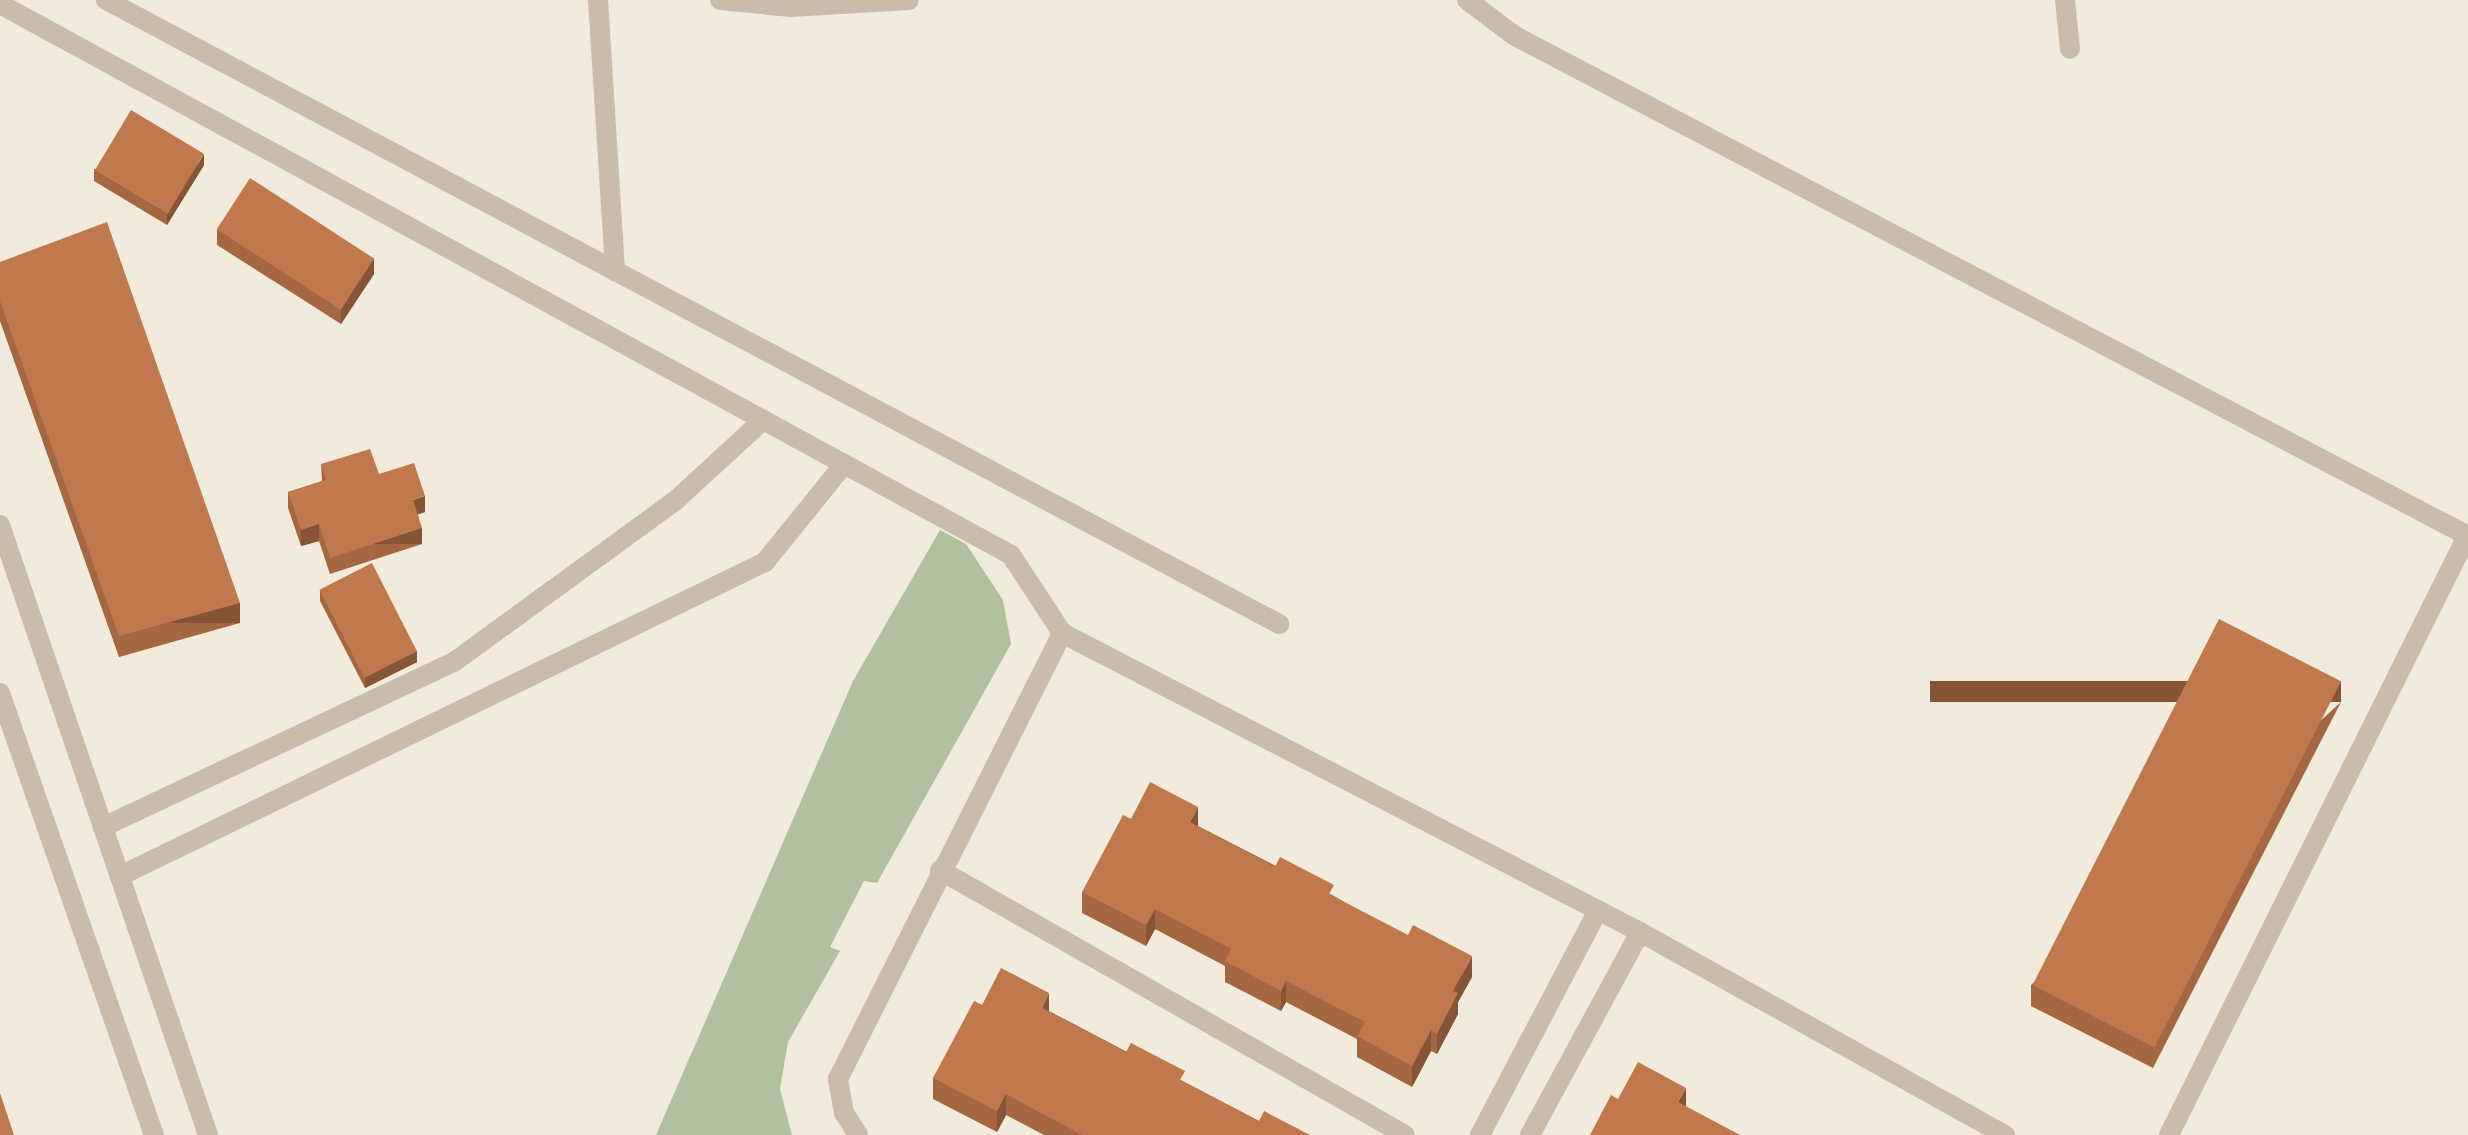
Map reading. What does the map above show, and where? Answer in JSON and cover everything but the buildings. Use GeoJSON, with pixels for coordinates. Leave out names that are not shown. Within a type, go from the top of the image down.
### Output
{"type":"FeatureCollection","features":[{"type":"Feature","properties":{"kind":"lane"},"geometry":{"type":"LineString","coordinates":[[106,0],[1279,624]]}},
{"type":"Feature","properties":{"kind":"lane"},"geometry":{"type":"LineString","coordinates":[[598,0],[615,271]]}},
{"type":"Feature","properties":{"kind":"lane"},"geometry":{"type":"LineString","coordinates":[[720,0],[791,7],[909,0]]}},
{"type":"Feature","properties":{"kind":"lane"},"geometry":{"type":"LineString","coordinates":[[1467,0],[1515,36],[2468,535],[2169,1135]]}},
{"type":"Feature","properties":{"kind":"lane"},"geometry":{"type":"LineString","coordinates":[[2065,0],[2070,49]]}},
{"type":"Feature","properties":{"kind":"lane"},"geometry":{"type":"LineString","coordinates":[[0,4],[1011,555],[1062,633],[1640,932],[2005,1135]]}},
{"type":"Feature","properties":{"kind":"lane"},"geometry":{"type":"LineString","coordinates":[[103,827],[454,662],[675,501],[763,420]]}},
{"type":"Feature","properties":{"kind":"lane"},"geometry":{"type":"LineString","coordinates":[[120,876],[765,562],[844,464]]}},
{"type":"Feature","properties":{"kind":"lane"},"geometry":{"type":"LineString","coordinates":[[0,525],[208,1135]]}},
{"type":"Feature","properties":{"kind":"lane"},"geometry":{"type":"LineString","coordinates":[[858,1135],[844,1113],[838,1079],[940,870],[1062,633]]}},
{"type":"Feature","properties":{"kind":"lane"},"geometry":{"type":"LineString","coordinates":[[0,693],[154,1135]]}},
{"type":"Feature","properties":{"kind":"lane"},"geometry":{"type":"LineString","coordinates":[[940,870],[1405,1135]]}},
{"type":"Feature","properties":{"kind":"lane"},"geometry":{"type":"LineString","coordinates":[[1480,1135],[1597,912]]}},
{"type":"Feature","properties":{"kind":"lane"},"geometry":{"type":"LineString","coordinates":[[1530,1135],[1640,932]]}},
{"type":"Feature","properties":{"kind":"green space"},"geometry":{"type":"Polygon","coordinates":[[[940,530],[966,544],[1003,600],[1011,644],[877,883],[864,881],[830,947],[840,951],[788,1042],[780,1089],[792,1135],[656,1135],[853,681],[940,530]]]}}]}
